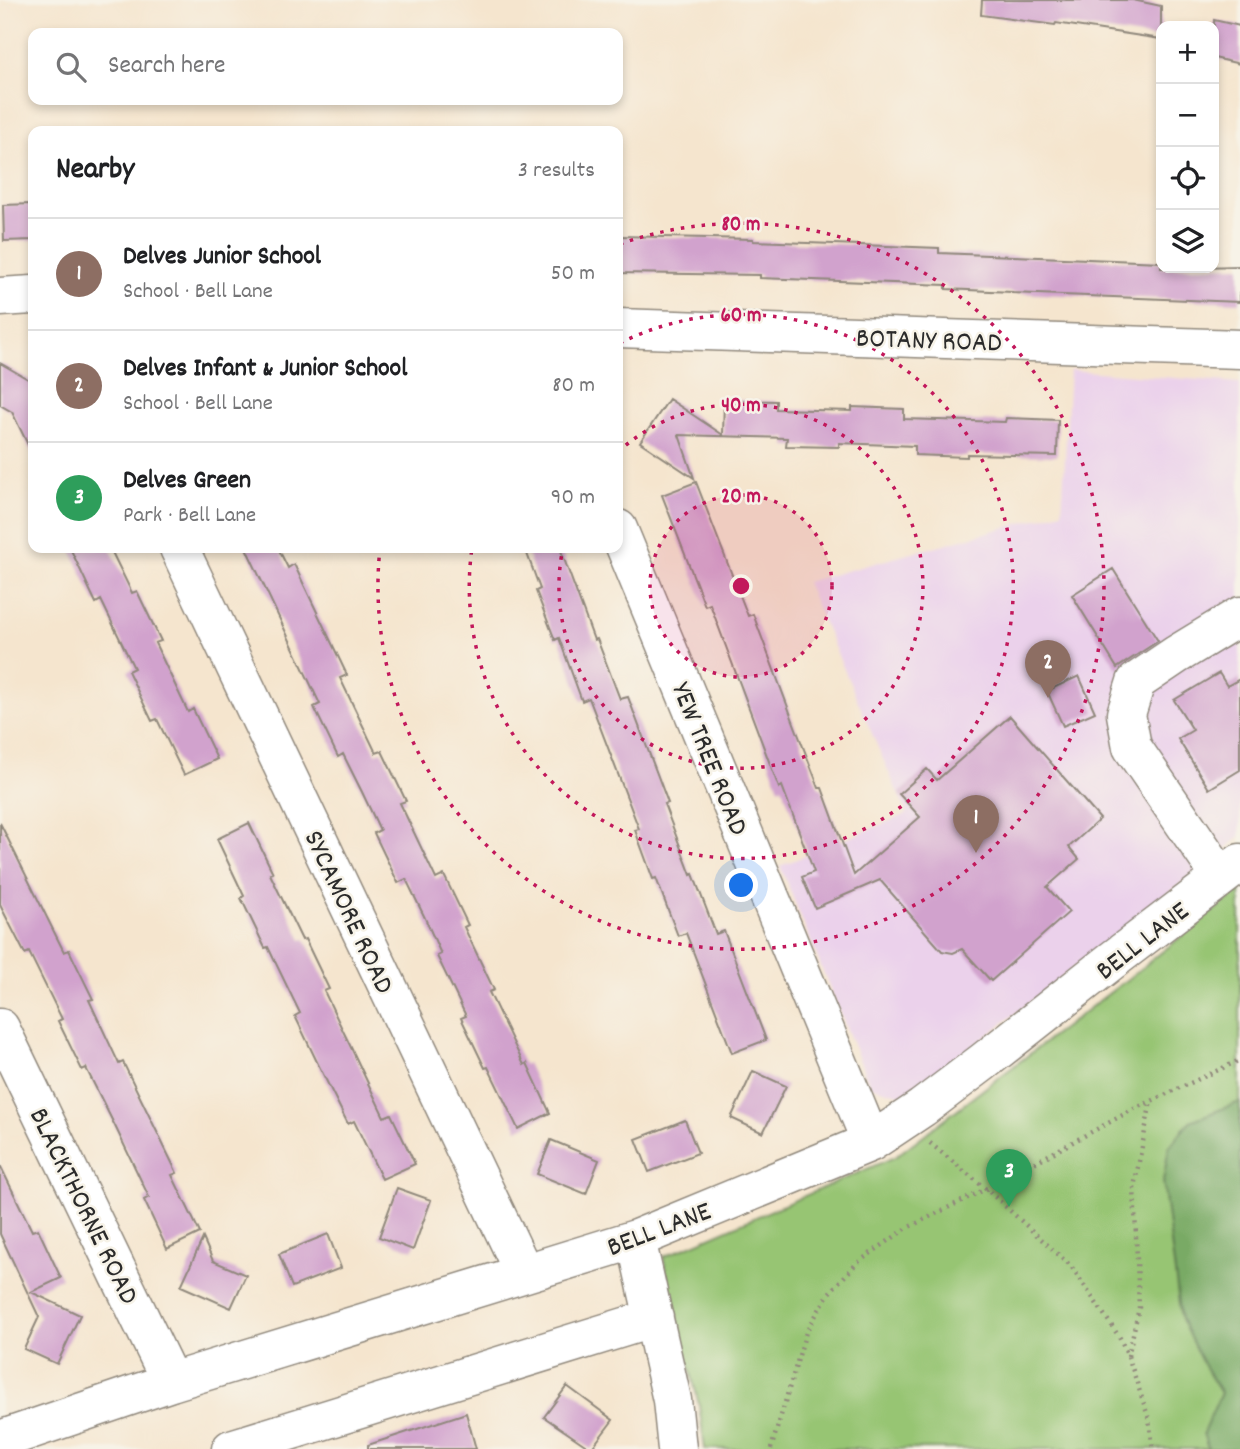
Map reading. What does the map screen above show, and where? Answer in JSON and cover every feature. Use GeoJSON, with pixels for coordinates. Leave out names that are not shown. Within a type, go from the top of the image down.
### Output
{"type":"FeatureCollection","features":[{"type":"Feature","properties":{"kind":"street"},"geometry":{"type":"LineString","coordinates":[[0,297],[28,295]]}},
{"type":"Feature","properties":{"kind":"street","name":"BOTANY ROAD"},"geometry":{"type":"LineString","coordinates":[[623,328],[1240,349]]}},
{"type":"Feature","properties":{"kind":"street","name":"YEW TREE ROAD"},"geometry":{"type":"LineString","coordinates":[[623,541],[871,1142]]}},
{"type":"Feature","properties":{"kind":"street","name":"SYCAMORE ROAD"},"geometry":{"type":"LineString","coordinates":[[181,553],[524,1273]]}},
{"type":"Feature","properties":{"kind":"street"},"geometry":{"type":"LineString","coordinates":[[1231,870],[1132,747],[1126,714],[1136,682],[1240,616]]}},
{"type":"Feature","properties":{"kind":"street","name":"BELL LANE"},"geometry":{"type":"LineString","coordinates":[[0,1440],[172,1382],[636,1238],[871,1142],[983,1062],[1231,870]]}},
{"type":"Feature","properties":{"kind":"street","name":"BLACKTHORNE ROAD"},"geometry":{"type":"LineString","coordinates":[[0,1028],[172,1382]]}},
{"type":"Feature","properties":{"kind":"street"},"geometry":{"type":"LineString","coordinates":[[636,1238],[672,1400],[677,1449]]}},
{"type":"Feature","properties":{"kind":"street"},"geometry":{"type":"LineString","coordinates":[[231,1449],[654,1318]]}},
{"type":"Feature","properties":{"kind":"path"},"geometry":{"type":"LineString","coordinates":[[771,1449],[806,1332],[830,1293],[857,1263],[907,1228],[1152,1101],[1240,1060]]}},
{"type":"Feature","properties":{"kind":"path"},"geometry":{"type":"LineString","coordinates":[[1128,1356],[1139,1308],[1134,1188],[1152,1101]]}},
{"type":"Feature","properties":{"kind":"path"},"geometry":{"type":"LineString","coordinates":[[902,1121],[986,1189],[1071,1266],[1120,1338],[1149,1419],[1153,1449]]}},
{"type":"Feature","properties":{"kind":"shaded area"},"geometry":{"type":"Polygon","coordinates":[[[1070,370],[1240,383],[1240,837],[909,1097],[870,1086],[780,866],[907,814],[806,582],[1062,512],[1070,370]]]}},
{"type":"Feature","properties":{"kind":"green space"},"geometry":{"type":"Polygon","coordinates":[[[1240,890],[1240,1449],[705,1449],[699,1405],[663,1257],[895,1157],[1240,890]]]}},
{"type":"Feature","properties":{"kind":"green space"},"geometry":{"type":"Polygon","coordinates":[[[1240,1102],[1240,1449],[1208,1449],[1203,1433],[1221,1393],[1181,1319],[1163,1181],[1169,1147],[1190,1121],[1240,1102]]]}},
{"type":"Feature","properties":{"kind":"building"},"geometry":{"type":"Polygon","coordinates":[[[982,0],[1133,0],[1161,6],[1161,21],[1156,21],[1156,38],[981,15],[982,0]]]}},
{"type":"Feature","properties":{"kind":"building"},"geometry":{"type":"Polygon","coordinates":[[[1219,21],[1240,26],[1240,64],[1219,59],[1219,21]]]}},
{"type":"Feature","properties":{"kind":"building"},"geometry":{"type":"Polygon","coordinates":[[[28,204],[28,240],[4,241],[3,205],[28,204]]]}},
{"type":"Feature","properties":{"kind":"building"},"geometry":{"type":"Polygon","coordinates":[[[623,236],[753,239],[939,248],[939,253],[1156,262],[1156,273],[1219,273],[1219,267],[1240,266],[1240,302],[1012,293],[946,289],[946,285],[760,278],[760,275],[623,273],[623,236]]]}},
{"type":"Feature","properties":{"kind":"building"},"geometry":{"type":"Polygon","coordinates":[[[0,363],[28,379],[28,445],[12,412],[0,405],[0,363]]]}},
{"type":"Feature","properties":{"kind":"building"},"geometry":{"type":"Polygon","coordinates":[[[669,399],[723,435],[724,400],[776,401],[776,409],[904,409],[904,419],[1005,422],[1006,418],[1058,420],[1057,456],[915,455],[915,446],[839,443],[839,447],[786,446],[787,438],[679,435],[694,478],[640,442],[669,399]]]}},
{"type":"Feature","properties":{"kind":"building"},"geometry":{"type":"Polygon","coordinates":[[[696,482],[748,616],[753,614],[854,875],[920,817],[899,794],[927,769],[937,780],[1010,716],[1100,819],[1069,847],[1079,859],[1047,887],[1069,912],[991,981],[962,949],[953,953],[942,951],[880,880],[815,908],[802,877],[814,872],[797,826],[782,786],[779,788],[710,604],[705,606],[662,495],[696,482]]]}},
{"type":"Feature","properties":{"kind":"building"},"geometry":{"type":"Polygon","coordinates":[[[72,553],[112,553],[132,593],[137,591],[161,641],[155,643],[188,712],[193,709],[217,759],[184,775],[157,719],[152,721],[128,671],[134,668],[101,600],[96,603],[72,553]]]}},
{"type":"Feature","properties":{"kind":"building"},"geometry":{"type":"Polygon","coordinates":[[[248,553],[280,553],[288,568],[294,564],[347,675],[340,678],[376,753],[382,751],[406,801],[400,803],[436,879],[444,875],[468,925],[464,927],[494,990],[489,992],[550,1113],[518,1129],[461,1018],[466,1016],[437,956],[441,954],[424,916],[406,879],[398,883],[374,833],[380,830],[343,754],[338,757],[314,707],[320,704],[248,553]]]}},
{"type":"Feature","properties":{"kind":"building"},"geometry":{"type":"Polygon","coordinates":[[[527,553],[562,553],[594,640],[597,639],[620,699],[628,697],[668,803],[664,804],[691,875],[693,874],[716,934],[724,931],[766,1040],[732,1053],[686,933],[678,936],[656,878],[653,879],[635,830],[639,829],[589,698],[582,701],[559,638],[555,640],[536,591],[540,589],[527,553]]]}},
{"type":"Feature","properties":{"kind":"building"},"geometry":{"type":"Polygon","coordinates":[[[1113,569],[1158,641],[1117,668],[1072,595],[1113,569]]]}},
{"type":"Feature","properties":{"kind":"building"},"geometry":{"type":"Polygon","coordinates":[[[1219,673],[1227,686],[1240,679],[1240,770],[1209,789],[1178,739],[1193,730],[1174,700],[1219,673]]]}},
{"type":"Feature","properties":{"kind":"building"},"geometry":{"type":"Polygon","coordinates":[[[1079,676],[1095,712],[1063,726],[1047,691],[1079,676]]]}},
{"type":"Feature","properties":{"kind":"building"},"geometry":{"type":"Polygon","coordinates":[[[0,823],[64,952],[69,950],[93,999],[89,1000],[119,1064],[123,1062],[177,1173],[172,1175],[200,1233],[167,1249],[144,1200],[149,1197],[115,1126],[86,1068],[82,1070],[58,1021],[62,1019],[29,952],[25,954],[0,905],[0,823]]]}},
{"type":"Feature","properties":{"kind":"building"},"geometry":{"type":"Polygon","coordinates":[[[249,823],[273,873],[270,874],[329,989],[324,991],[384,1117],[391,1114],[415,1164],[382,1179],[354,1121],[348,1124],[319,1066],[295,1016],[300,1013],[241,898],[244,896],[217,839],[249,823]]]}},
{"type":"Feature","properties":{"kind":"building"},"geometry":{"type":"Polygon","coordinates":[[[753,1071],[786,1086],[763,1133],[731,1118],[753,1071]]]}},
{"type":"Feature","properties":{"kind":"building"},"geometry":{"type":"Polygon","coordinates":[[[685,1120],[698,1153],[649,1172],[636,1139],[685,1120]]]}},
{"type":"Feature","properties":{"kind":"building"},"geometry":{"type":"Polygon","coordinates":[[[551,1140],[599,1160],[586,1194],[537,1174],[551,1140]]]}},
{"type":"Feature","properties":{"kind":"building"},"geometry":{"type":"Polygon","coordinates":[[[0,1165],[32,1231],[38,1229],[61,1278],[31,1292],[80,1315],[57,1364],[24,1349],[39,1317],[0,1234],[0,1165]]]}},
{"type":"Feature","properties":{"kind":"building"},"geometry":{"type":"Polygon","coordinates":[[[397,1188],[431,1200],[413,1250],[379,1237],[397,1188]]]}},
{"type":"Feature","properties":{"kind":"building"},"geometry":{"type":"Polygon","coordinates":[[[328,1234],[341,1268],[292,1287],[279,1254],[328,1234]]]}},
{"type":"Feature","properties":{"kind":"building"},"geometry":{"type":"Polygon","coordinates":[[[203,1238],[213,1261],[246,1275],[231,1308],[181,1286],[203,1238]]]}},
{"type":"Feature","properties":{"kind":"building"},"geometry":{"type":"Polygon","coordinates":[[[567,1386],[613,1420],[591,1449],[544,1417],[567,1386]]]}},
{"type":"Feature","properties":{"kind":"building"},"geometry":{"type":"Polygon","coordinates":[[[466,1413],[476,1449],[368,1449],[368,1445],[466,1413]]]}},
{"type":"Feature","properties":{"kind":"place","name":"Delves Infant & Junior School"},"geometry":{"type":"Point","coordinates":[1048,698]}},
{"type":"Feature","properties":{"kind":"place","name":"Delves Junior School"},"geometry":{"type":"Point","coordinates":[976,853]}},
{"type":"Feature","properties":{"kind":"place","name":"Delves Green"},"geometry":{"type":"Point","coordinates":[1009,1207]}}]}
